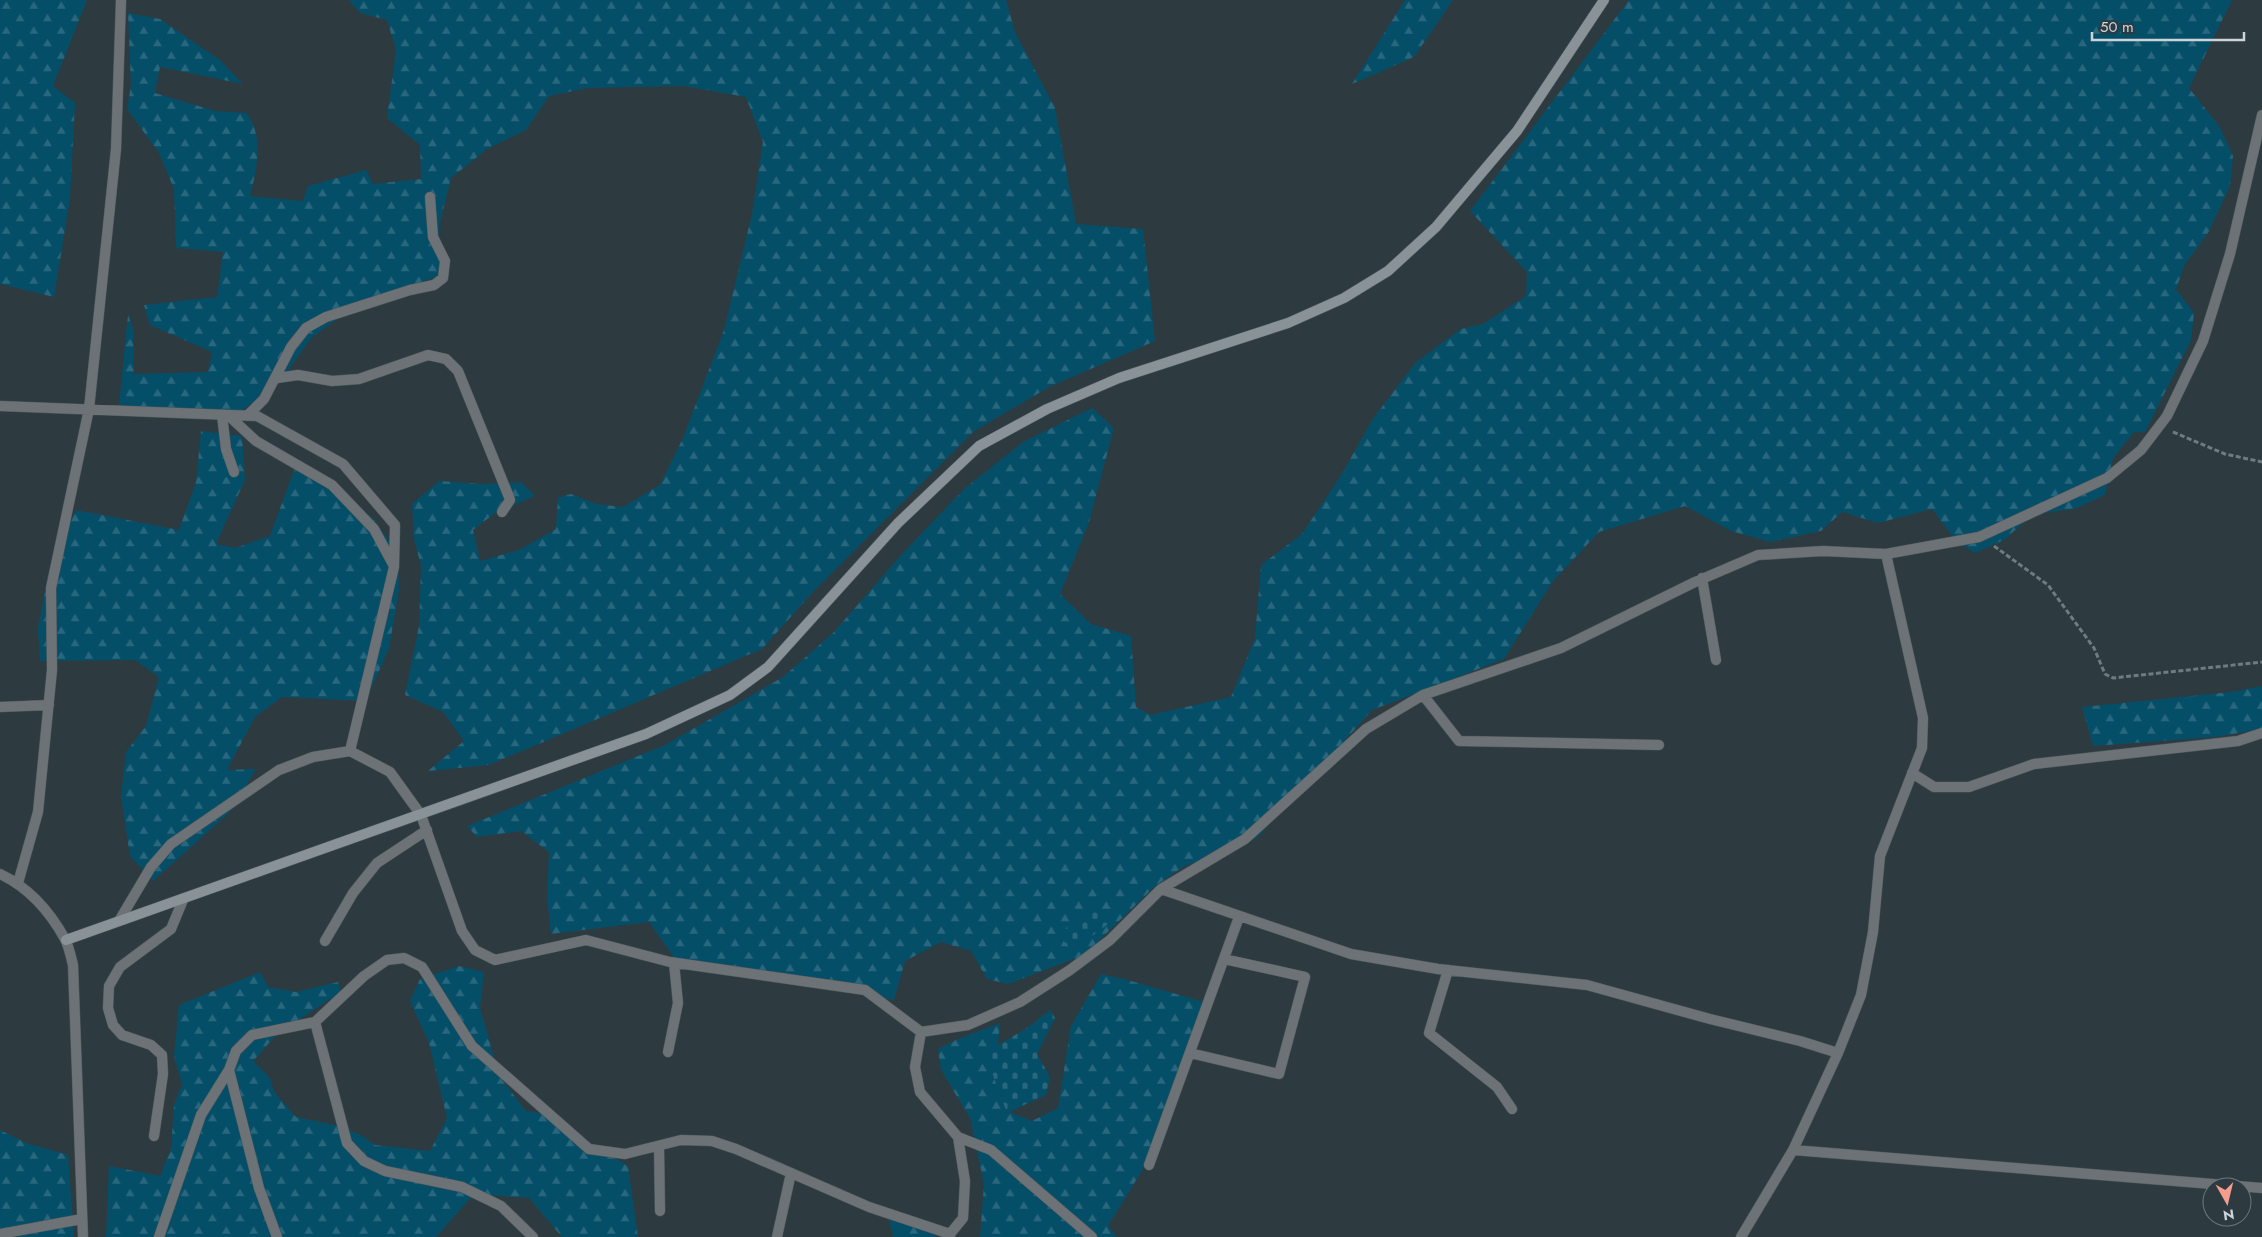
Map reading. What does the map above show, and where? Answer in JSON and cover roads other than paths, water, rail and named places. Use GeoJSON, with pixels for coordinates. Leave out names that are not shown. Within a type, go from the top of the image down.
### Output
{"type":"FeatureCollection","features":[{"type":"Feature","properties":{"kind":"street"},"geometry":{"type":"LineString","coordinates":[[18,883],[38,812],[52,670],[51,588],[89,409],[116,149],[121,0]]}},
{"type":"Feature","properties":{"kind":"street"},"geometry":{"type":"LineString","coordinates":[[66,940],[646,734],[730,695],[768,667],[898,523],[979,446],[1047,409],[1119,378],[1288,323],[1344,298],[1388,270],[1436,227],[1517,131],[1604,0]]}},
{"type":"Feature","properties":{"kind":"street"},"geometry":{"type":"LineString","coordinates":[[119,921],[151,867],[171,844],[279,770],[313,757],[350,751],[390,772],[421,815],[462,931],[475,950],[495,960],[586,940],[674,963],[865,990],[921,1032],[968,1025],[1020,1002],[1070,970],[1110,940],[1161,889],[1245,839],[1366,729],[1423,696],[1561,648],[1702,578],[1758,555],[1823,551],[1886,554],[1980,537],[2107,478],[2141,450],[2167,416],[2203,341],[2230,254],[2262,115]]}},
{"type":"Feature","properties":{"kind":"street"},"geometry":{"type":"LineString","coordinates":[[247,416],[264,399],[277,378],[291,347],[306,328],[326,317],[410,290],[434,285],[443,278],[444,261],[433,237],[430,197]]}},
{"type":"Feature","properties":{"kind":"street"},"geometry":{"type":"LineString","coordinates":[[277,378],[298,376],[332,381],[360,379],[428,356],[446,359],[458,371],[510,500],[502,512]]}},
{"type":"Feature","properties":{"kind":"street"},"geometry":{"type":"LineString","coordinates":[[0,406],[257,416],[343,464],[395,526],[394,567],[350,751]]}},
{"type":"Feature","properties":{"kind":"street"},"geometry":{"type":"LineString","coordinates":[[225,415],[226,449],[234,472]]}},
{"type":"Feature","properties":{"kind":"street"},"geometry":{"type":"LineString","coordinates":[[225,415],[256,441],[332,485],[374,529],[394,567]]}},
{"type":"Feature","properties":{"kind":"street"},"geometry":{"type":"LineString","coordinates":[[1741,1237],[1793,1150],[1838,1053],[1862,995],[1874,932],[1880,856],[1922,748],[1923,718],[1886,554]]}},
{"type":"Feature","properties":{"kind":"street"},"geometry":{"type":"LineString","coordinates":[[1702,578],[1716,660]]}},
{"type":"Feature","properties":{"kind":"street"},"geometry":{"type":"LineString","coordinates":[[1423,696],[1460,741],[1659,745]]}},
{"type":"Feature","properties":{"kind":"street"},"geometry":{"type":"LineString","coordinates":[[0,707],[48,705]]}},
{"type":"Feature","properties":{"kind":"street"},"geometry":{"type":"LineString","coordinates":[[1912,773],[1934,787],[1969,787],[2034,764],[2238,741],[2262,733]]}},
{"type":"Feature","properties":{"kind":"street"},"geometry":{"type":"LineString","coordinates":[[325,941],[353,893],[377,863],[427,830]]}},
{"type":"Feature","properties":{"kind":"street"},"geometry":{"type":"LineString","coordinates":[[0,874],[18,883],[41,904],[66,940],[73,965],[83,1237]]}},
{"type":"Feature","properties":{"kind":"street"},"geometry":{"type":"LineString","coordinates":[[1161,889],[1351,954],[1448,970],[1587,985],[1710,1019],[1800,1041],[1838,1053]]}},
{"type":"Feature","properties":{"kind":"street"},"geometry":{"type":"LineString","coordinates":[[154,1136],[163,1074],[162,1055],[152,1046],[122,1035],[113,1024],[108,1008],[109,986],[120,967],[171,929],[183,900]]}},
{"type":"Feature","properties":{"kind":"street"},"geometry":{"type":"LineString","coordinates":[[1149,1165],[1240,917]]}},
{"type":"Feature","properties":{"kind":"street"},"geometry":{"type":"LineString","coordinates":[[159,1237],[201,1115],[228,1070],[236,1051],[252,1035],[315,1022],[364,976],[387,960],[404,958],[422,967],[472,1046],[589,1149],[625,1154],[681,1140],[712,1141],[792,1173],[869,1207],[950,1235],[963,1218],[965,1181],[958,1137]]}},
{"type":"Feature","properties":{"kind":"street"},"geometry":{"type":"LineString","coordinates":[[1190,1053],[1279,1074],[1305,977],[1224,960]]}},
{"type":"Feature","properties":{"kind":"street"},"geometry":{"type":"LineString","coordinates":[[668,1052],[678,1003],[674,963]]}},
{"type":"Feature","properties":{"kind":"street"},"geometry":{"type":"LineString","coordinates":[[1448,970],[1429,1033],[1497,1087],[1512,1110]]}},
{"type":"Feature","properties":{"kind":"street"},"geometry":{"type":"LineString","coordinates":[[315,1022],[347,1143],[364,1161],[386,1171],[462,1187],[501,1206],[533,1237]]}},
{"type":"Feature","properties":{"kind":"street"},"geometry":{"type":"LineString","coordinates":[[921,1032],[914,1067],[920,1092],[958,1137],[991,1150],[1092,1237]]}},
{"type":"Feature","properties":{"kind":"street"},"geometry":{"type":"LineString","coordinates":[[228,1070],[260,1188],[277,1237]]}},
{"type":"Feature","properties":{"kind":"street"},"geometry":{"type":"LineString","coordinates":[[659,1146],[660,1211]]}},
{"type":"Feature","properties":{"kind":"street"},"geometry":{"type":"LineString","coordinates":[[1793,1150],[2262,1188]]}},
{"type":"Feature","properties":{"kind":"street"},"geometry":{"type":"LineString","coordinates":[[777,1237],[792,1173]]}},
{"type":"Feature","properties":{"kind":"street"},"geometry":{"type":"LineString","coordinates":[[0,1234],[82,1219]]}}]}
